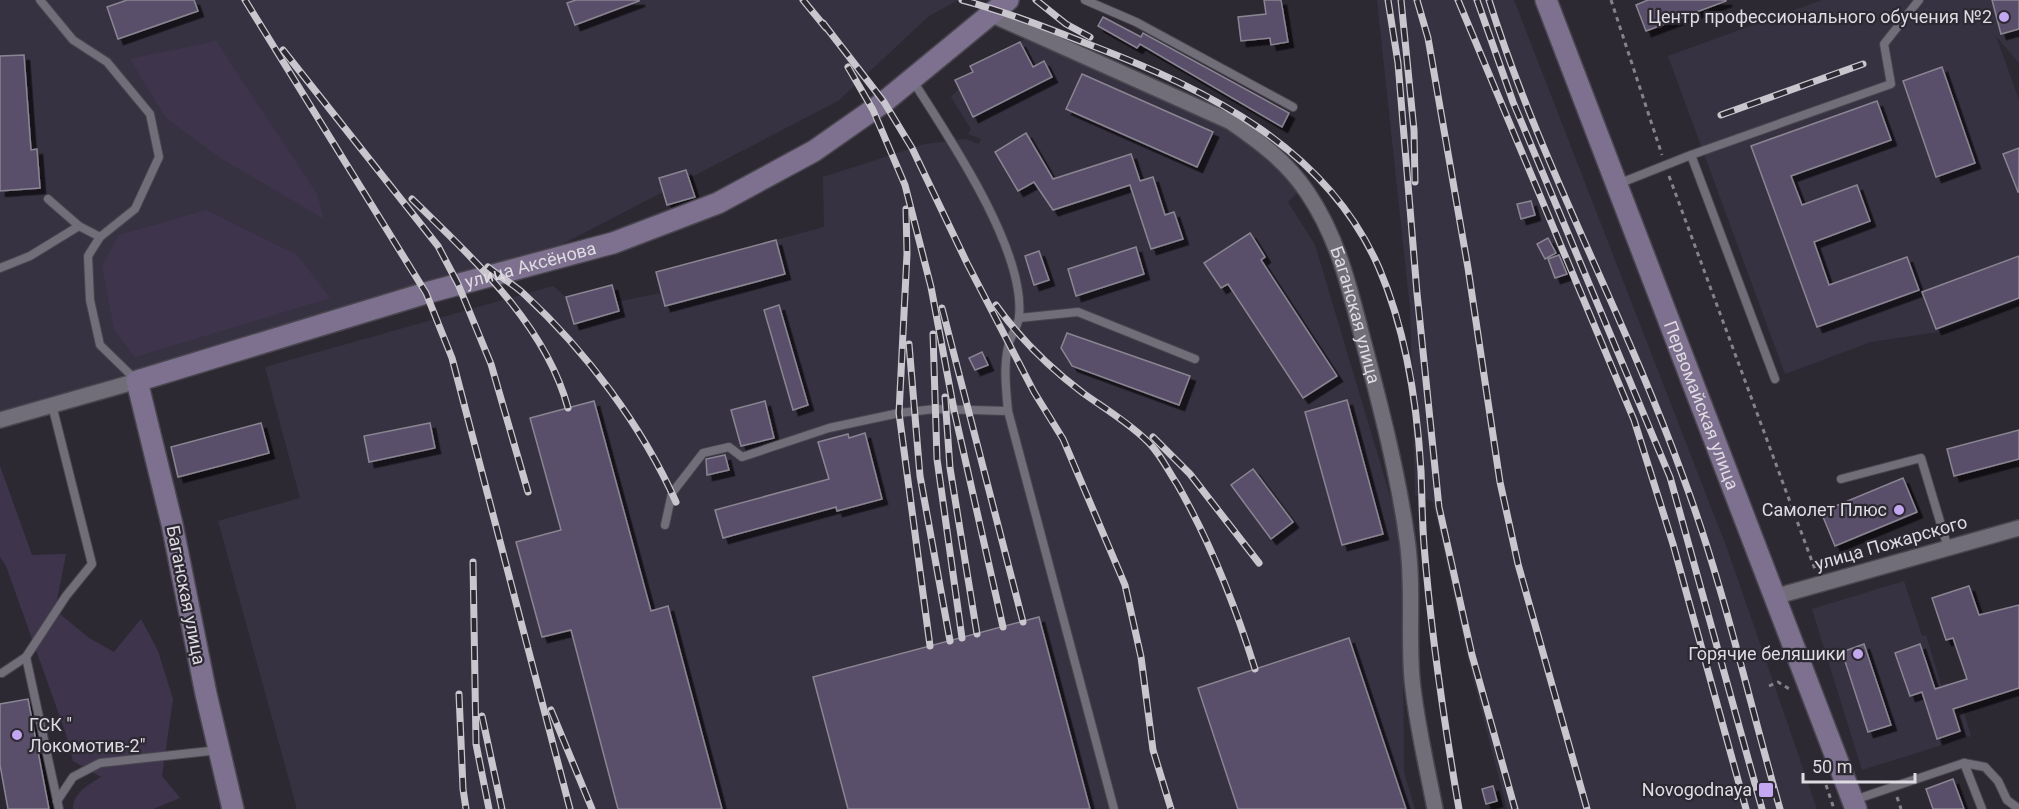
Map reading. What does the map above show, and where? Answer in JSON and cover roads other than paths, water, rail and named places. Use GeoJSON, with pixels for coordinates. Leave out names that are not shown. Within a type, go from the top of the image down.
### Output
{"type":"FeatureCollection","features":[{"type":"Feature","properties":{"kind":"street","name":"улица Аксёнова"},"geometry":{"type":"LineString","coordinates":[[0,420],[426,293],[613,243],[718,204],[814,151],[884,102],[1008,0]]}},
{"type":"Feature","properties":{"kind":"street","name":"Первомайская улица"},"geometry":{"type":"LineString","coordinates":[[1546,0],[1854,805]]}},
{"type":"Feature","properties":{"kind":"street","name":"Баганская улица"},"geometry":{"type":"LineString","coordinates":[[990,14],[1231,122],[1264,145],[1287,166],[1307,191],[1332,233],[1344,264],[1377,393],[1407,539],[1412,595],[1412,679],[1435,809]]}},
{"type":"Feature","properties":{"kind":"street","name":"Баганская улица"},"geometry":{"type":"LineString","coordinates":[[137,381],[172,524],[233,809]]}},
{"type":"Feature","properties":{"kind":"street","name":"улица Пожарского"},"geometry":{"type":"LineString","coordinates":[[1774,597],[2019,529]]}},
{"type":"Feature","properties":{"kind":"lane"},"geometry":{"type":"LineString","coordinates":[[40,0],[73,40],[107,62],[150,114],[159,157],[135,209],[100,237],[88,256],[90,300],[100,345],[137,381]]}},
{"type":"Feature","properties":{"kind":"lane"},"geometry":{"type":"LineString","coordinates":[[1085,0],[1136,22],[1293,107]]}},
{"type":"Feature","properties":{"kind":"lane"},"geometry":{"type":"LineString","coordinates":[[1616,184],[1690,154],[1891,84],[1884,44],[1919,0]]}},
{"type":"Feature","properties":{"kind":"lane"},"geometry":{"type":"LineString","coordinates":[[912,79],[952,141],[1002,238],[1016,283],[1019,318],[1009,344],[1005,374],[1008,411],[1114,809]]}},
{"type":"Feature","properties":{"kind":"lane"},"geometry":{"type":"LineString","coordinates":[[1690,154],[1775,379]]}},
{"type":"Feature","properties":{"kind":"lane"},"geometry":{"type":"LineString","coordinates":[[48,199],[79,226],[100,237]]}},
{"type":"Feature","properties":{"kind":"lane"},"geometry":{"type":"LineString","coordinates":[[0,268],[30,256],[79,226]]}},
{"type":"Feature","properties":{"kind":"lane"},"geometry":{"type":"LineString","coordinates":[[1019,318],[1078,312],[1195,359]]}},
{"type":"Feature","properties":{"kind":"lane"},"geometry":{"type":"LineString","coordinates":[[1,671],[26,657],[66,596],[92,564],[52,405]]}},
{"type":"Feature","properties":{"kind":"lane"},"geometry":{"type":"LineString","coordinates":[[665,525],[672,493],[703,453],[729,447],[742,457],[829,428],[915,410],[1008,411]]}},
{"type":"Feature","properties":{"kind":"lane"},"geometry":{"type":"LineString","coordinates":[[1841,479],[1921,458],[1948,548]]}},
{"type":"Feature","properties":{"kind":"lane"},"geometry":{"type":"LineString","coordinates":[[26,657],[58,805]]}},
{"type":"Feature","properties":{"kind":"lane"},"geometry":{"type":"LineString","coordinates":[[58,805],[73,777],[100,763],[219,750]]}},
{"type":"Feature","properties":{"kind":"lane"},"geometry":{"type":"LineString","coordinates":[[1854,805],[1964,764],[1985,767],[1998,781],[2007,800],[2019,809]]}},
{"type":"Feature","properties":{"kind":"lane"},"geometry":{"type":"LineString","coordinates":[[1964,764],[1982,809]]}},
{"type":"Feature","properties":{"kind":"railway"},"geometry":{"type":"LineString","coordinates":[[245,0],[426,293],[452,358],[570,809]]}},
{"type":"Feature","properties":{"kind":"railway"},"geometry":{"type":"LineString","coordinates":[[803,0],[826,28]]}},
{"type":"Feature","properties":{"kind":"railway"},"geometry":{"type":"LineString","coordinates":[[962,0],[1028,21],[1136,63],[1220,104],[1260,128],[1296,157],[1329,189],[1356,226],[1379,268],[1388,292],[1409,368],[1419,445],[1423,536],[1430,611],[1459,809]]}},
{"type":"Feature","properties":{"kind":"railway"},"geometry":{"type":"LineString","coordinates":[[1036,0],[1066,24],[1090,37]]}},
{"type":"Feature","properties":{"kind":"railway"},"geometry":{"type":"LineString","coordinates":[[1388,0],[1398,63],[1417,293],[1439,507],[1472,655],[1515,809]]}},
{"type":"Feature","properties":{"kind":"railway"},"geometry":{"type":"LineString","coordinates":[[1401,0],[1414,130],[1415,182]]}},
{"type":"Feature","properties":{"kind":"railway"},"geometry":{"type":"LineString","coordinates":[[1417,0],[1428,38],[1468,268],[1500,482],[1518,564],[1587,809]]}},
{"type":"Feature","properties":{"kind":"railway"},"geometry":{"type":"LineString","coordinates":[[1458,0],[1634,420],[1673,544],[1746,809]]}},
{"type":"Feature","properties":{"kind":"railway"},"geometry":{"type":"LineString","coordinates":[[1477,0],[1513,102],[1670,477],[1762,809]]}},
{"type":"Feature","properties":{"kind":"railway"},"geometry":{"type":"LineString","coordinates":[[1489,0],[1533,120],[1635,355],[1697,515],[1723,598],[1780,809]]}},
{"type":"Feature","properties":{"kind":"railway"},"geometry":{"type":"LineString","coordinates":[[823,23],[884,102],[912,148],[967,263],[1034,392],[1063,439],[1125,585],[1141,657],[1153,750],[1171,809]]}},
{"type":"Feature","properties":{"kind":"railway"},"geometry":{"type":"LineString","coordinates":[[283,50],[438,246],[458,284],[491,364],[528,492]]}},
{"type":"Feature","properties":{"kind":"railway"},"geometry":{"type":"LineString","coordinates":[[1721,115],[1863,64]]}},
{"type":"Feature","properties":{"kind":"railway"},"geometry":{"type":"LineString","coordinates":[[848,67],[873,110],[905,185],[931,287],[954,410],[1003,627]]}},
{"type":"Feature","properties":{"kind":"railway"},"geometry":{"type":"LineString","coordinates":[[412,199],[482,269],[524,320],[557,377],[568,408]]}},
{"type":"Feature","properties":{"kind":"railway"},"geometry":{"type":"LineString","coordinates":[[906,209],[907,254],[899,413],[930,646]]}},
{"type":"Feature","properties":{"kind":"railway"},"geometry":{"type":"LineString","coordinates":[[488,267],[524,294],[547,316],[590,365],[647,445],[676,502]]}},
{"type":"Feature","properties":{"kind":"railway"},"geometry":{"type":"LineString","coordinates":[[996,305],[1015,330],[1047,363],[1083,393],[1138,432],[1159,455],[1189,506],[1211,552],[1239,621],[1255,669]]}},
{"type":"Feature","properties":{"kind":"railway"},"geometry":{"type":"LineString","coordinates":[[942,308],[1023,622]]}},
{"type":"Feature","properties":{"kind":"railway"},"geometry":{"type":"LineString","coordinates":[[933,334],[937,459],[962,638]]}},
{"type":"Feature","properties":{"kind":"railway"},"geometry":{"type":"LineString","coordinates":[[909,344],[920,476],[950,641]]}},
{"type":"Feature","properties":{"kind":"railway"},"geometry":{"type":"LineString","coordinates":[[945,397],[950,468],[977,634]]}},
{"type":"Feature","properties":{"kind":"railway"},"geometry":{"type":"LineString","coordinates":[[1153,437],[1190,474],[1259,563]]}},
{"type":"Feature","properties":{"kind":"railway"},"geometry":{"type":"LineString","coordinates":[[473,562],[476,744],[489,809]]}},
{"type":"Feature","properties":{"kind":"railway"},"geometry":{"type":"LineString","coordinates":[[459,694],[466,809]]}},
{"type":"Feature","properties":{"kind":"railway"},"geometry":{"type":"LineString","coordinates":[[551,710],[592,809]]}},
{"type":"Feature","properties":{"kind":"railway"},"geometry":{"type":"LineString","coordinates":[[482,716],[502,809]]}},
{"type":"Feature","properties":{"kind":"place","name":"Центр профессионального обучения №2"},"geometry":{"type":"Point","coordinates":[2004,17]}},
{"type":"Feature","properties":{"kind":"place","name":"Самолет Плюс"},"geometry":{"type":"Point","coordinates":[1899,510]}},
{"type":"Feature","properties":{"kind":"place","name":"Горячие беляшики"},"geometry":{"type":"Point","coordinates":[1858,654]}},
{"type":"Feature","properties":{"kind":"place","name":"ГСК \" Локомотив-2\""},"geometry":{"type":"Point","coordinates":[17,735]}},
{"type":"Feature","properties":{"kind":"place","name":"Novogodnaya"},"geometry":{"type":"Point","coordinates":[1766,790]}}]}
